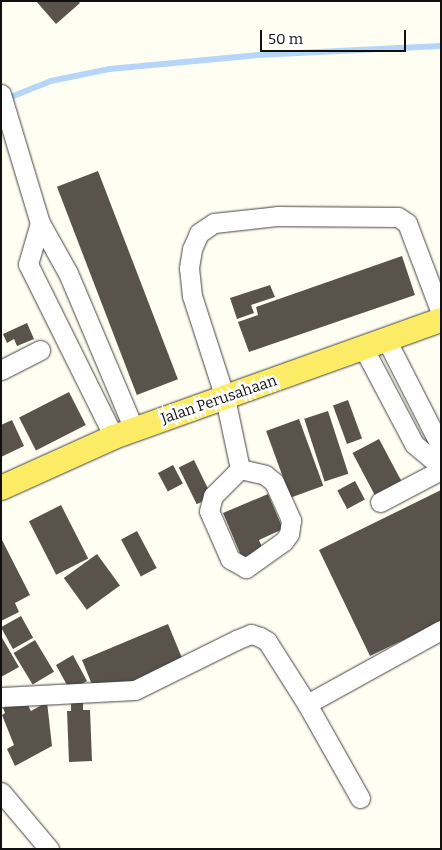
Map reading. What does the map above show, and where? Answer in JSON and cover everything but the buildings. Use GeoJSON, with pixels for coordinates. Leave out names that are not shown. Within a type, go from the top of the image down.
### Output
{"type":"FeatureCollection","features":[{"type":"Feature","properties":{"kind":"main road","name":"Jalan Perusahaan"},"geometry":{"type":"LineString","coordinates":[[1,488],[124,433],[439,323]]}},
{"type":"Feature","properties":{"kind":"street"},"geometry":{"type":"LineString","coordinates":[[1,94],[15,133],[40,223],[68,273],[98,346],[124,433]]}},
{"type":"Feature","properties":{"kind":"street"},"geometry":{"type":"LineString","coordinates":[[240,469],[225,398],[192,296],[189,268],[192,249],[199,233],[214,223],[278,216],[398,217],[407,223],[439,323]]}},
{"type":"Feature","properties":{"kind":"street"},"geometry":{"type":"LineString","coordinates":[[40,223],[28,264],[74,357],[124,433]]}},
{"type":"Feature","properties":{"kind":"street"},"geometry":{"type":"LineString","coordinates":[[388,341],[441,446]]}},
{"type":"Feature","properties":{"kind":"street"},"geometry":{"type":"LineString","coordinates":[[74,357],[98,346]]}},
{"type":"Feature","properties":{"kind":"street"},"geometry":{"type":"LineString","coordinates":[[364,349],[414,444],[441,468],[380,502]]}},
{"type":"Feature","properties":{"kind":"street"},"geometry":{"type":"LineString","coordinates":[[3,363],[40,350]]}},
{"type":"Feature","properties":{"kind":"street"},"geometry":{"type":"LineString","coordinates":[[240,469],[265,475],[274,482],[290,520],[289,534],[284,541],[246,568],[230,559],[209,511],[214,496],[240,469]]}},
{"type":"Feature","properties":{"kind":"street"},"geometry":{"type":"LineString","coordinates":[[1,697],[135,690],[251,634],[267,641],[307,704],[360,798]]}},
{"type":"Feature","properties":{"kind":"street"},"geometry":{"type":"LineString","coordinates":[[307,704],[439,637]]}},
{"type":"Feature","properties":{"kind":"street"},"geometry":{"type":"LineString","coordinates":[[1,792],[49,849]]}},
{"type":"Feature","properties":{"kind":"waterway"},"geometry":{"type":"LineString","coordinates":[[6,99],[51,81],[110,69],[257,55],[441,46]]}}]}
